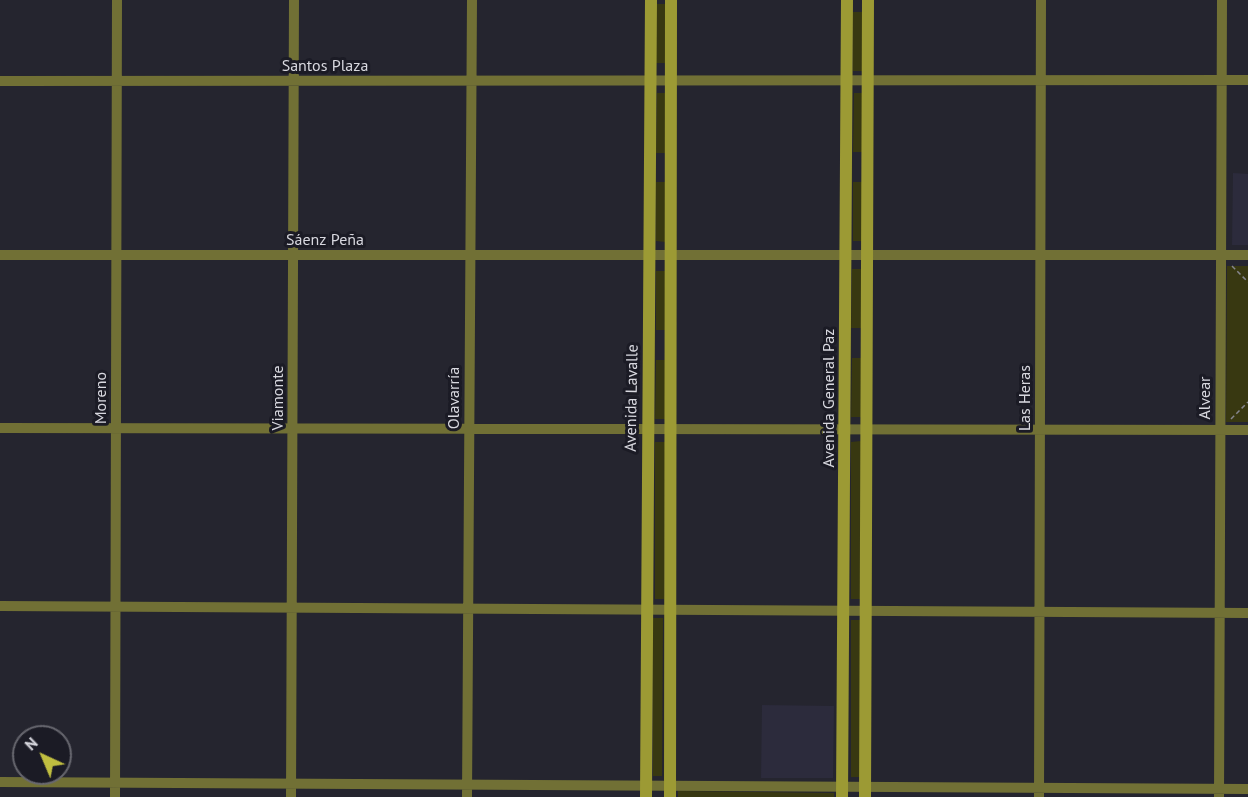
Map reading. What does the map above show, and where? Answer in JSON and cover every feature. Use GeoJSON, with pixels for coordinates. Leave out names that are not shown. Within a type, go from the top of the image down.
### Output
{"type":"FeatureCollection","features":[{"type":"Feature","properties":{"kind":"street","name":"Moreno"},"geometry":{"type":"LineString","coordinates":[[115,797],[117,0]]}},
{"type":"Feature","properties":{"kind":"street","name":"Viamonte"},"geometry":{"type":"LineString","coordinates":[[291,797],[294,0]]}},
{"type":"Feature","properties":{"kind":"street","name":"Olavarría"},"geometry":{"type":"LineString","coordinates":[[466,797],[472,0]]}},
{"type":"Feature","properties":{"kind":"street","name":"Avenida Lavalle"},"geometry":{"type":"LineString","coordinates":[[646,791],[651,0]]}},
{"type":"Feature","properties":{"kind":"street"},"geometry":{"type":"LineString","coordinates":[[670,791],[671,0]]}},
{"type":"Feature","properties":{"kind":"street","name":"Avenida General Paz"},"geometry":{"type":"LineString","coordinates":[[842,792],[847,0]]}},
{"type":"Feature","properties":{"kind":"street"},"geometry":{"type":"LineString","coordinates":[[865,792],[868,0]]}},
{"type":"Feature","properties":{"kind":"street","name":"Las Heras"},"geometry":{"type":"LineString","coordinates":[[1039,792],[1041,0]]}},
{"type":"Feature","properties":{"kind":"street","name":"Alvear"},"geometry":{"type":"LineString","coordinates":[[1218,793],[1222,0]]}},
{"type":"Feature","properties":{"kind":"street","name":"Santos Plaza"},"geometry":{"type":"LineString","coordinates":[[0,81],[1248,80]]}},
{"type":"Feature","properties":{"kind":"street","name":"Sáenz Peña"},"geometry":{"type":"LineString","coordinates":[[0,255],[1248,255]]}},
{"type":"Feature","properties":{"kind":"street"},"geometry":{"type":"LineString","coordinates":[[0,428],[1248,430]]}},
{"type":"Feature","properties":{"kind":"street"},"geometry":{"type":"LineString","coordinates":[[0,606],[1248,613]]}},
{"type":"Feature","properties":{"kind":"street"},"geometry":{"type":"LineString","coordinates":[[0,782],[466,785],[646,791],[1218,793],[1248,789]]}},
{"type":"Feature","properties":{"kind":"path"},"geometry":{"type":"LineString","coordinates":[[1221,255],[1248,282]]}},
{"type":"Feature","properties":{"kind":"path"},"geometry":{"type":"LineString","coordinates":[[1220,430],[1248,402]]}},
{"type":"Feature","properties":{"kind":"shaded area"},"geometry":{"type":"Polygon","coordinates":[[[657,4],[666,4],[666,63],[656,63],[657,4]]]}},
{"type":"Feature","properties":{"kind":"shaded area"},"geometry":{"type":"Polygon","coordinates":[[[853,12],[863,12],[862,71],[853,71],[853,12]]]}},
{"type":"Feature","properties":{"kind":"shaded area"},"geometry":{"type":"Polygon","coordinates":[[[657,93],[666,93],[666,153],[656,153],[657,93]]]}},
{"type":"Feature","properties":{"kind":"shaded area"},"geometry":{"type":"Polygon","coordinates":[[[854,93],[863,93],[863,152],[853,152],[854,93]]]}},
{"type":"Feature","properties":{"kind":"shaded area"},"geometry":{"type":"Polygon","coordinates":[[[1233,173],[1248,174],[1248,245],[1232,245],[1233,173]]]}},
{"type":"Feature","properties":{"kind":"shaded area"},"geometry":{"type":"Polygon","coordinates":[[[656,182],[666,182],[665,242],[656,241],[656,182]]]}},
{"type":"Feature","properties":{"kind":"shaded area"},"geometry":{"type":"Polygon","coordinates":[[[853,182],[863,182],[862,241],[853,241],[853,182]]]}},
{"type":"Feature","properties":{"kind":"shaded area"},"geometry":{"type":"Polygon","coordinates":[[[1227,266],[1248,266],[1248,422],[1226,422],[1227,266]]]}},
{"type":"Feature","properties":{"kind":"shaded area"},"geometry":{"type":"Polygon","coordinates":[[[852,269],[861,269],[861,328],[851,328],[852,269]]]}},
{"type":"Feature","properties":{"kind":"shaded area"},"geometry":{"type":"Polygon","coordinates":[[[656,271],[666,271],[665,330],[656,330],[656,271]]]}},
{"type":"Feature","properties":{"kind":"shaded area"},"geometry":{"type":"Polygon","coordinates":[[[852,358],[861,358],[861,417],[851,417],[852,358]]]}},
{"type":"Feature","properties":{"kind":"shaded area"},"geometry":{"type":"Polygon","coordinates":[[[656,360],[665,360],[665,419],[655,419],[656,360]]]}},
{"type":"Feature","properties":{"kind":"shaded area"},"geometry":{"type":"Polygon","coordinates":[[[861,441],[861,599],[851,599],[851,442],[861,441]]]}},
{"type":"Feature","properties":{"kind":"shaded area"},"geometry":{"type":"Polygon","coordinates":[[[655,442],[665,442],[664,599],[655,599],[655,442]]]}},
{"type":"Feature","properties":{"kind":"shaded area"},"geometry":{"type":"Polygon","coordinates":[[[653,618],[663,618],[662,776],[653,776],[653,618]]]}},
{"type":"Feature","properties":{"kind":"shaded area"},"geometry":{"type":"Polygon","coordinates":[[[851,620],[861,620],[860,777],[851,777],[851,620]]]}},
{"type":"Feature","properties":{"kind":"shaded area"},"geometry":{"type":"Polygon","coordinates":[[[762,705],[834,706],[833,778],[761,778],[762,705]]]}},
{"type":"Feature","properties":{"kind":"shaded area"},"geometry":{"type":"Polygon","coordinates":[[[678,791],[834,793],[834,797],[678,797],[678,791]]]}}]}
